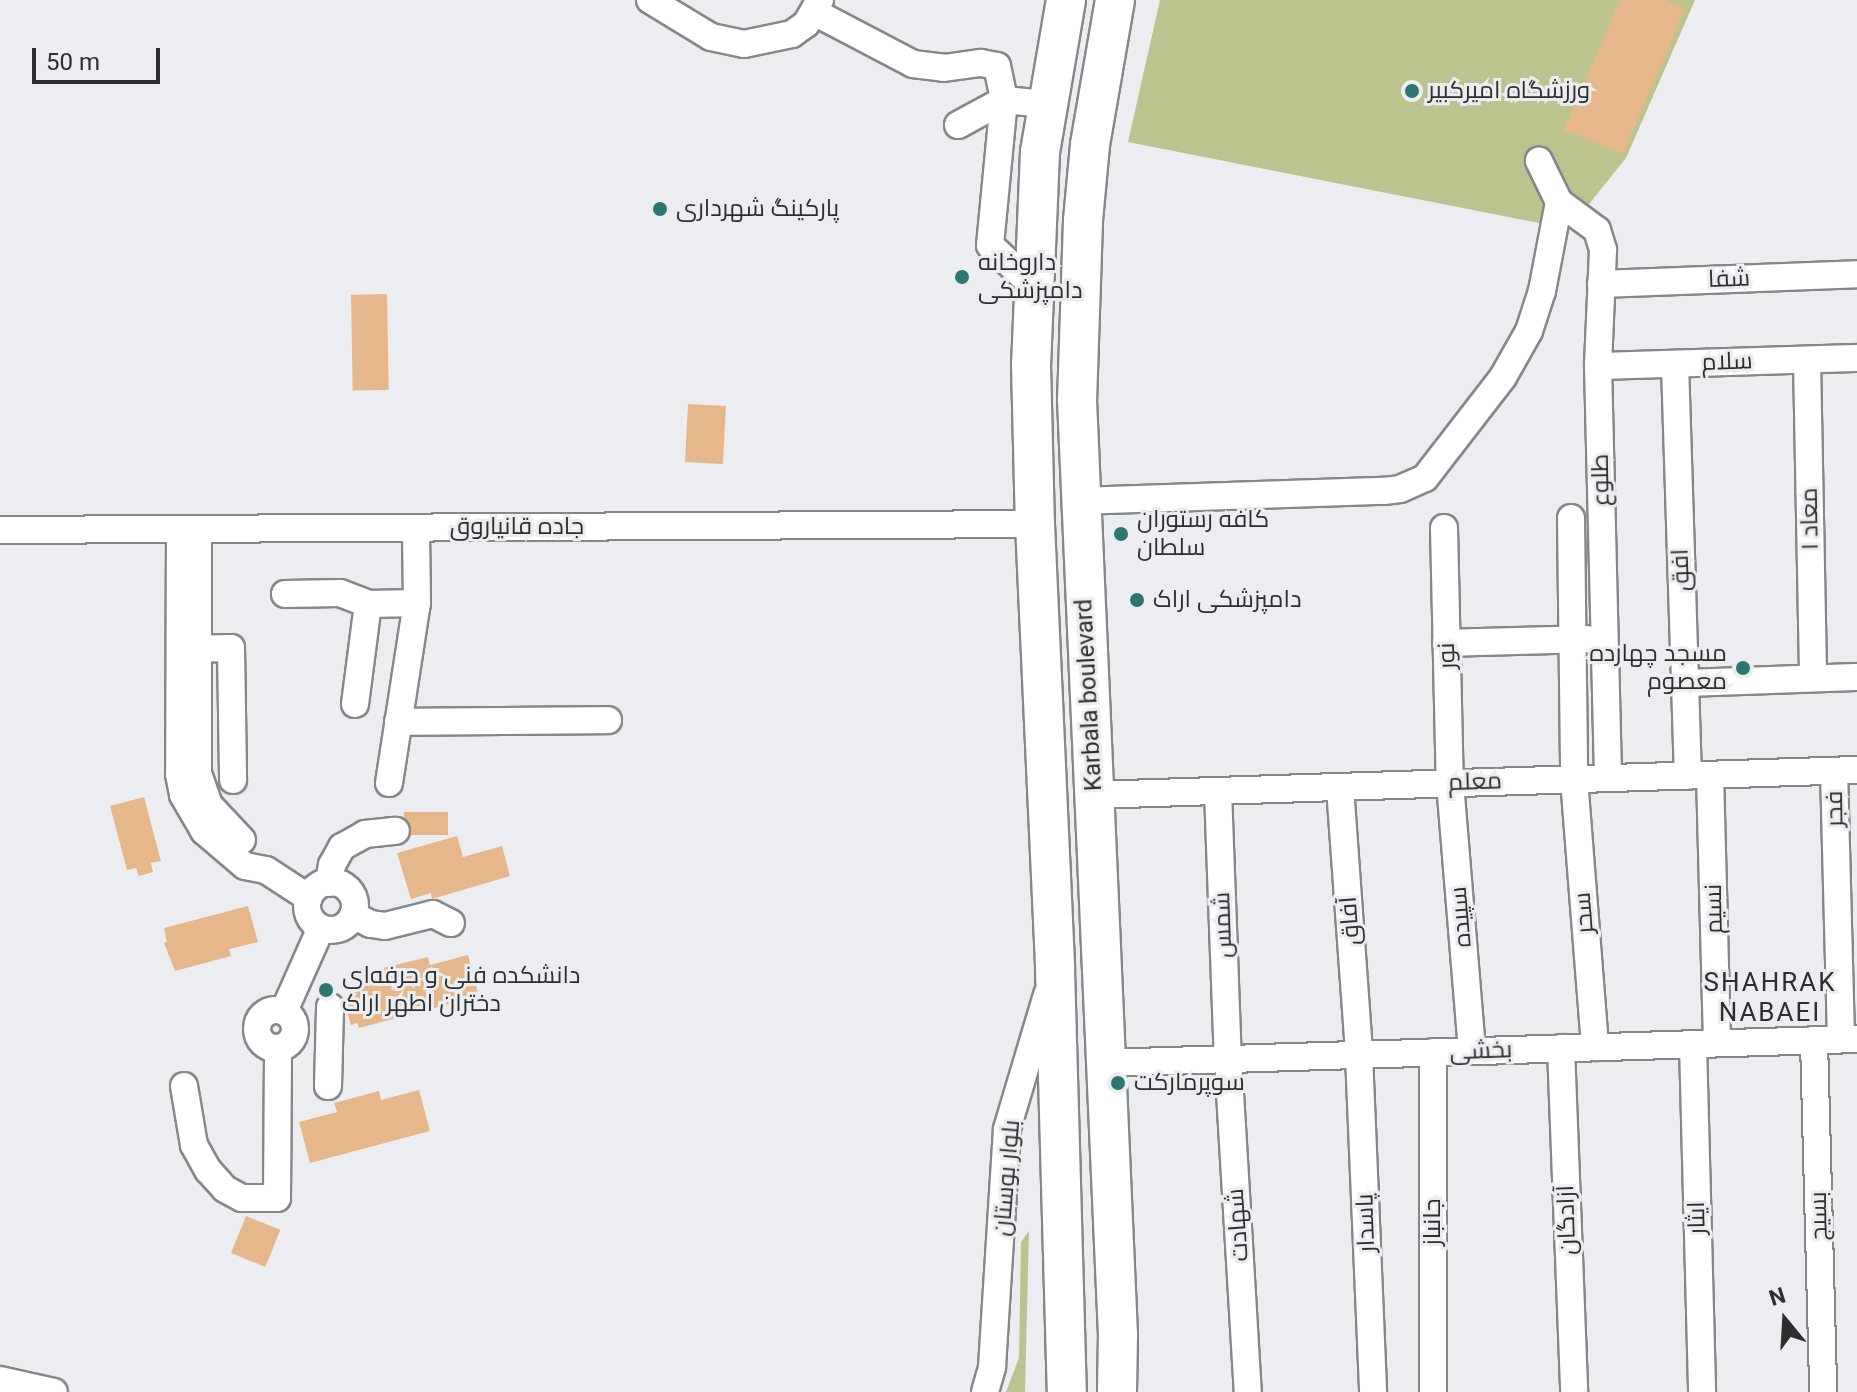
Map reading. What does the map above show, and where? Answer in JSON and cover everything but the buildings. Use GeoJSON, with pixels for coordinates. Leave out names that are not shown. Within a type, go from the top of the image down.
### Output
{"type":"FeatureCollection","features":[{"type":"Feature","properties":{"kind":"highway","name":"Karbala boulevard"},"geometry":{"type":"LineString","coordinates":[[1066,0],[1040,152],[1033,286],[1035,524],[1055,969],[1067,1392]]}},
{"type":"Feature","properties":{"kind":"highway","name":"Karbala boulevard"},"geometry":{"type":"LineString","coordinates":[[1115,0],[1092,131],[1083,221],[1077,345],[1078,501],[1118,1334],[1117,1392]]}},
{"type":"Feature","properties":{"kind":"street"},"geometry":{"type":"LineString","coordinates":[[650,0],[711,37],[744,44],[792,34],[817,6],[913,64],[944,68],[981,63],[997,66],[1004,100],[990,245],[1033,286]]}},
{"type":"Feature","properties":{"kind":"street"},"geometry":{"type":"LineString","coordinates":[[958,125],[1004,100],[1046,104]]}},
{"type":"Feature","properties":{"kind":"street"},"geometry":{"type":"LineString","coordinates":[[1078,501],[1384,491],[1400,489],[1425,478],[1503,377],[1529,331],[1542,291],[1559,202],[1539,161]]}},
{"type":"Feature","properties":{"kind":"street","name":"طلوع"},"geometry":{"type":"LineString","coordinates":[[1559,202],[1597,230],[1601,240],[1598,366],[1608,778]]}},
{"type":"Feature","properties":{"kind":"street","name":"شفا"},"geometry":{"type":"LineString","coordinates":[[1601,284],[1857,274]]}},
{"type":"Feature","properties":{"kind":"street","name":"سلام"},"geometry":{"type":"LineString","coordinates":[[1598,366],[1857,358]]}},
{"type":"Feature","properties":{"kind":"street","name":"معاد ۱"},"geometry":{"type":"LineString","coordinates":[[1807,360],[1813,678]]}},
{"type":"Feature","properties":{"kind":"street","name":"افق"},"geometry":{"type":"LineString","coordinates":[[1675,364],[1685,683],[1699,775]]}},
{"type":"Feature","properties":{"kind":"street","name":"سحر"},"geometry":{"type":"LineString","coordinates":[[1571,518],[1574,779],[1595,1047]]}},
{"type":"Feature","properties":{"kind":"street","name":"جاده قانیاروق"},"geometry":{"type":"LineString","coordinates":[[0,530],[1035,524]]}},
{"type":"Feature","properties":{"kind":"street"},"geometry":{"type":"LineString","coordinates":[[389,783],[417,603],[416,528]]}},
{"type":"Feature","properties":{"kind":"street","name":"نور"},"geometry":{"type":"LineString","coordinates":[[1444,528],[1450,783]]}},
{"type":"Feature","properties":{"kind":"street"},"geometry":{"type":"LineString","coordinates":[[189,529],[189,649],[179,774],[192,792],[204,831],[245,866],[266,870],[319,890],[345,887],[352,895],[353,915],[338,929],[321,928],[310,918],[319,890],[342,847],[365,834],[396,831]]}},
{"type":"Feature","properties":{"kind":"street"},"geometry":{"type":"LineString","coordinates":[[285,594],[340,593],[368,604],[417,603]]}},
{"type":"Feature","properties":{"kind":"street"},"geometry":{"type":"LineString","coordinates":[[355,704],[368,604]]}},
{"type":"Feature","properties":{"kind":"street"},"geometry":{"type":"LineString","coordinates":[[1446,643],[1604,638]]}},
{"type":"Feature","properties":{"kind":"street"},"geometry":{"type":"LineString","coordinates":[[189,649],[231,648],[233,780]]}},
{"type":"Feature","properties":{"kind":"street"},"geometry":{"type":"LineString","coordinates":[[1685,683],[1857,677]]}},
{"type":"Feature","properties":{"kind":"street"},"geometry":{"type":"LineString","coordinates":[[398,722],[608,720]]}},
{"type":"Feature","properties":{"kind":"street","name":"معلم"},"geometry":{"type":"LineString","coordinates":[[1094,795],[1846,771]]}},
{"type":"Feature","properties":{"kind":"street","name":"فجر"},"geometry":{"type":"LineString","coordinates":[[1846,771],[1849,1039]]}},
{"type":"Feature","properties":{"kind":"street","name":"نسیم"},"geometry":{"type":"LineString","coordinates":[[1699,775],[1705,1044]]}},
{"type":"Feature","properties":{"kind":"street","name":"سپیده"},"geometry":{"type":"LineString","coordinates":[[1450,783],[1472,1051]]}},
{"type":"Feature","properties":{"kind":"street","name":"آفاق"},"geometry":{"type":"LineString","coordinates":[[1340,787],[1359,1055]]}},
{"type":"Feature","properties":{"kind":"street","name":"شمس"},"geometry":{"type":"LineString","coordinates":[[1218,791],[1228,1059]]}},
{"type":"Feature","properties":{"kind":"street"},"geometry":{"type":"LineString","coordinates":[[353,915],[371,924],[385,926],[433,914],[451,923]]}},
{"type":"Feature","properties":{"kind":"street"},"geometry":{"type":"LineString","coordinates":[[184,1086],[194,1145],[208,1170],[225,1189],[242,1198],[277,1198],[286,1031],[321,928]]}},
{"type":"Feature","properties":{"kind":"street","name":"بلوار بوستان"},"geometry":{"type":"LineString","coordinates":[[985,1392],[992,1367],[1007,1129],[1055,969]]}},
{"type":"Feature","properties":{"kind":"street"},"geometry":{"type":"LineString","coordinates":[[328,1086],[330,1007]]}},
{"type":"Feature","properties":{"kind":"street"},"geometry":{"type":"LineString","coordinates":[[286,1031],[330,1034]]}},
{"type":"Feature","properties":{"kind":"street","name":"بخشی"},"geometry":{"type":"LineString","coordinates":[[1105,1063],[1849,1039]]}},
{"type":"Feature","properties":{"kind":"street","name":"بسیج"},"geometry":{"type":"LineString","coordinates":[[1814,1040],[1823,1392]]}},
{"type":"Feature","properties":{"kind":"street","name":"ایثار"},"geometry":{"type":"LineString","coordinates":[[1702,1392],[1705,1044]]}},
{"type":"Feature","properties":{"kind":"street","name":"آزادگان"},"geometry":{"type":"LineString","coordinates":[[1561,1048],[1574,1392]]}},
{"type":"Feature","properties":{"kind":"street","name":"جانباز"},"geometry":{"type":"LineString","coordinates":[[1433,1052],[1433,1392]]}},
{"type":"Feature","properties":{"kind":"street","name":"پاسدار"},"geometry":{"type":"LineString","coordinates":[[1359,1055],[1373,1392]]}},
{"type":"Feature","properties":{"kind":"street","name":"شهادت"},"geometry":{"type":"LineString","coordinates":[[1228,1059],[1248,1392]]}},
{"type":"Feature","properties":{"kind":"street"},"geometry":{"type":"LineString","coordinates":[[0,1380],[54,1392]]}},
{"type":"Feature","properties":{"kind":"green space","name":"ورزشگاه امیرکبیر"},"geometry":{"type":"Polygon","coordinates":[[[1160,0],[1695,0],[1626,158],[1569,229],[1128,142],[1160,0]]]}},
{"type":"Feature","properties":{"kind":"green space"},"geometry":{"type":"Polygon","coordinates":[[[1029,1231],[1025,1392],[1006,1392],[1019,1358],[1021,1242],[1029,1231]]]}},
{"type":"Feature","properties":{"kind":"place","name":"ورزشگاه امیرکبیر"},"geometry":{"type":"Point","coordinates":[1412,91]}},
{"type":"Feature","properties":{"kind":"place","name":"پارکینگ شهرداری"},"geometry":{"type":"Point","coordinates":[660,209]}},
{"type":"Feature","properties":{"kind":"place","name":"داروخانه دامپزشکی"},"geometry":{"type":"Point","coordinates":[962,277]}},
{"type":"Feature","properties":{"kind":"place","name":"کافه رستوران سلطان"},"geometry":{"type":"Point","coordinates":[1121,534]}},
{"type":"Feature","properties":{"kind":"place","name":"دامپزشکی اراک"},"geometry":{"type":"Point","coordinates":[1137,600]}},
{"type":"Feature","properties":{"kind":"place","name":"مسجد چهارده معصوم"},"geometry":{"type":"Point","coordinates":[1743,668]}},
{"type":"Feature","properties":{"kind":"place","name":"دانشکده فنی و حرفه‌ای دختران اطهر اراک"},"geometry":{"type":"Point","coordinates":[326,990]}},
{"type":"Feature","properties":{"kind":"place","name":"سوپرمارکت"},"geometry":{"type":"Point","coordinates":[1118,1083]}},
{"type":"Feature","properties":{"kind":"district","name":"SHAHRAK NABAEI"},"geometry":{"type":"Point","coordinates":[1770,998]}}]}
